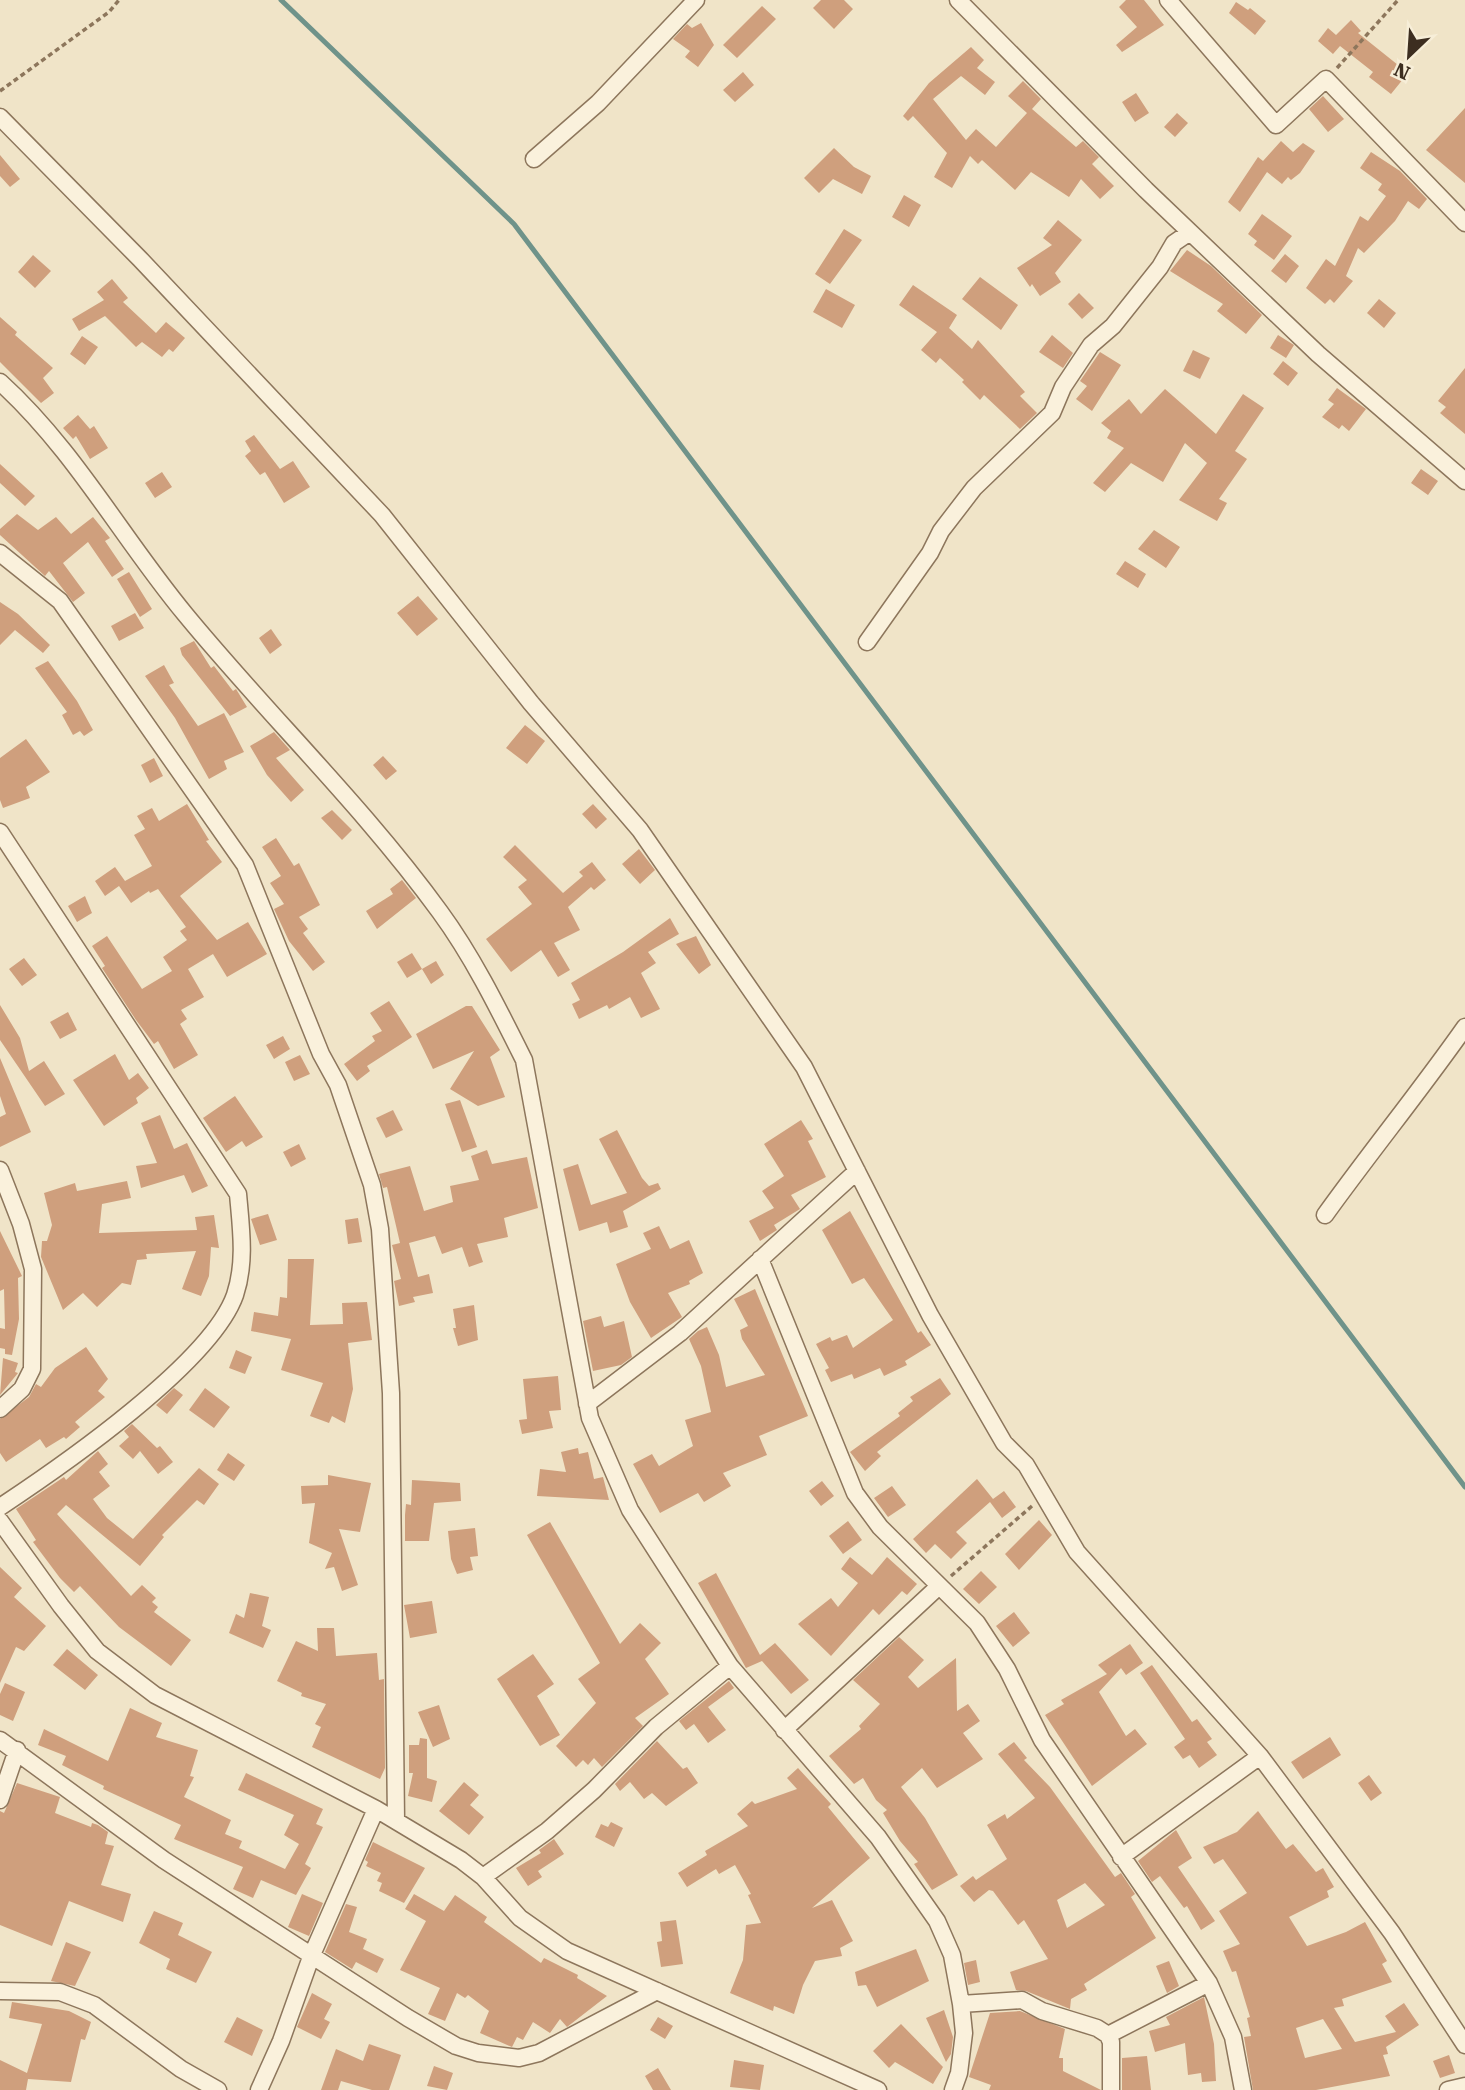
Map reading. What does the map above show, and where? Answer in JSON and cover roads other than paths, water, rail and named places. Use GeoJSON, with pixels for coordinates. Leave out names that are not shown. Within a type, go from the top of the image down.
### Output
{"type":"FeatureCollection","features":[{"type":"Feature","properties":{"kind":"street"},"geometry":{"type":"LineString","coordinates":[[534,159],[598,103],[696,0]]}},
{"type":"Feature","properties":{"kind":"street"},"geometry":{"type":"LineString","coordinates":[[958,0],[1190,232],[1318,354],[1465,481]]}},
{"type":"Feature","properties":{"kind":"street"},"geometry":{"type":"LineString","coordinates":[[1168,0],[1276,125],[1326,79],[1465,223]]}},
{"type":"Feature","properties":{"kind":"street"},"geometry":{"type":"LineString","coordinates":[[0,117],[140,259],[382,515],[531,703],[640,830],[804,1067],[943,1338],[1004,1443],[1026,1465],[1077,1552],[1260,1756],[1392,1933],[1465,2045]]}},
{"type":"Feature","properties":{"kind":"street"},"geometry":{"type":"LineString","coordinates":[[867,642],[930,553],[941,531],[974,488],[1052,413],[1063,387],[1091,345],[1113,326],[1160,267],[1174,243],[1190,232]]}},
{"type":"Feature","properties":{"kind":"street"},"geometry":{"type":"LineString","coordinates":[[0,382],[28,407],[81,472],[184,613],[360,812],[442,914],[502,1015],[524,1060],[542,1146],[590,1418],[630,1510],[730,1666],[878,1837],[937,1921],[952,1955],[964,2033],[959,2073],[953,2090]]}},
{"type":"Feature","properties":{"kind":"street"},"geometry":{"type":"LineString","coordinates":[[0,553],[60,601],[245,865],[321,1055],[338,1085],[372,1185],[380,1229],[391,1393],[396,1820]]}},
{"type":"Feature","properties":{"kind":"street"},"geometry":{"type":"LineString","coordinates":[[0,832],[238,1194],[242,1235],[241,1266],[234,1296],[217,1326],[191,1358],[59,1467],[0,1507]]}},
{"type":"Feature","properties":{"kind":"street"},"geometry":{"type":"LineString","coordinates":[[1325,1215],[1359,1165],[1430,1079],[1465,1027]]}},
{"type":"Feature","properties":{"kind":"street"},"geometry":{"type":"LineString","coordinates":[[0,1170],[21,1224],[33,1269],[32,1369],[22,1389],[0,1409]]}},
{"type":"Feature","properties":{"kind":"street"},"geometry":{"type":"LineString","coordinates":[[587,1404],[680,1333],[857,1171]]}},
{"type":"Feature","properties":{"kind":"street"},"geometry":{"type":"LineString","coordinates":[[760,1259],[855,1493],[880,1527],[977,1623],[1007,1669],[1042,1741],[1209,1983],[1233,2037],[1243,2090]]}},
{"type":"Feature","properties":{"kind":"street"},"geometry":{"type":"LineString","coordinates":[[0,1521],[97,1651],[155,1695],[396,1820],[482,1877],[520,1918],[567,1951],[878,2090]]}},
{"type":"Feature","properties":{"kind":"street"},"geometry":{"type":"LineString","coordinates":[[784,1730],[938,1587]]}},
{"type":"Feature","properties":{"kind":"street"},"geometry":{"type":"LineString","coordinates":[[482,1877],[547,1831],[594,1790],[656,1727],[730,1666]]}},
{"type":"Feature","properties":{"kind":"street"},"geometry":{"type":"LineString","coordinates":[[0,1740],[17,1750],[121,1830],[311,1957],[456,2046],[498,2057],[519,2058],[539,2053],[657,1991]]}},
{"type":"Feature","properties":{"kind":"street"},"geometry":{"type":"LineString","coordinates":[[0,1801],[17,1750]]}},
{"type":"Feature","properties":{"kind":"street"},"geometry":{"type":"LineString","coordinates":[[1121,1857],[1260,1756]]}},
{"type":"Feature","properties":{"kind":"street"},"geometry":{"type":"LineString","coordinates":[[259,2090],[281,2041],[311,1957],[376,1809]]}},
{"type":"Feature","properties":{"kind":"street"},"geometry":{"type":"LineString","coordinates":[[1108,2035],[1209,1983]]}},
{"type":"Feature","properties":{"kind":"street"},"geometry":{"type":"LineString","coordinates":[[0,1991],[60,1992],[94,2005],[181,2069],[218,2090]]}},
{"type":"Feature","properties":{"kind":"street"},"geometry":{"type":"LineString","coordinates":[[961,2004],[1022,2000],[1042,2011],[1097,2028],[1108,2035],[1112,2050],[1111,2090]]}},
{"type":"Feature","properties":{"kind":"street"},"geometry":{"type":"LineString","coordinates":[[1448,2090],[1465,2086]]}},
{"type":"Feature","properties":{"kind":"waterway"},"geometry":{"type":"LineString","coordinates":[[281,0],[514,224],[1465,1487]]}}]}
